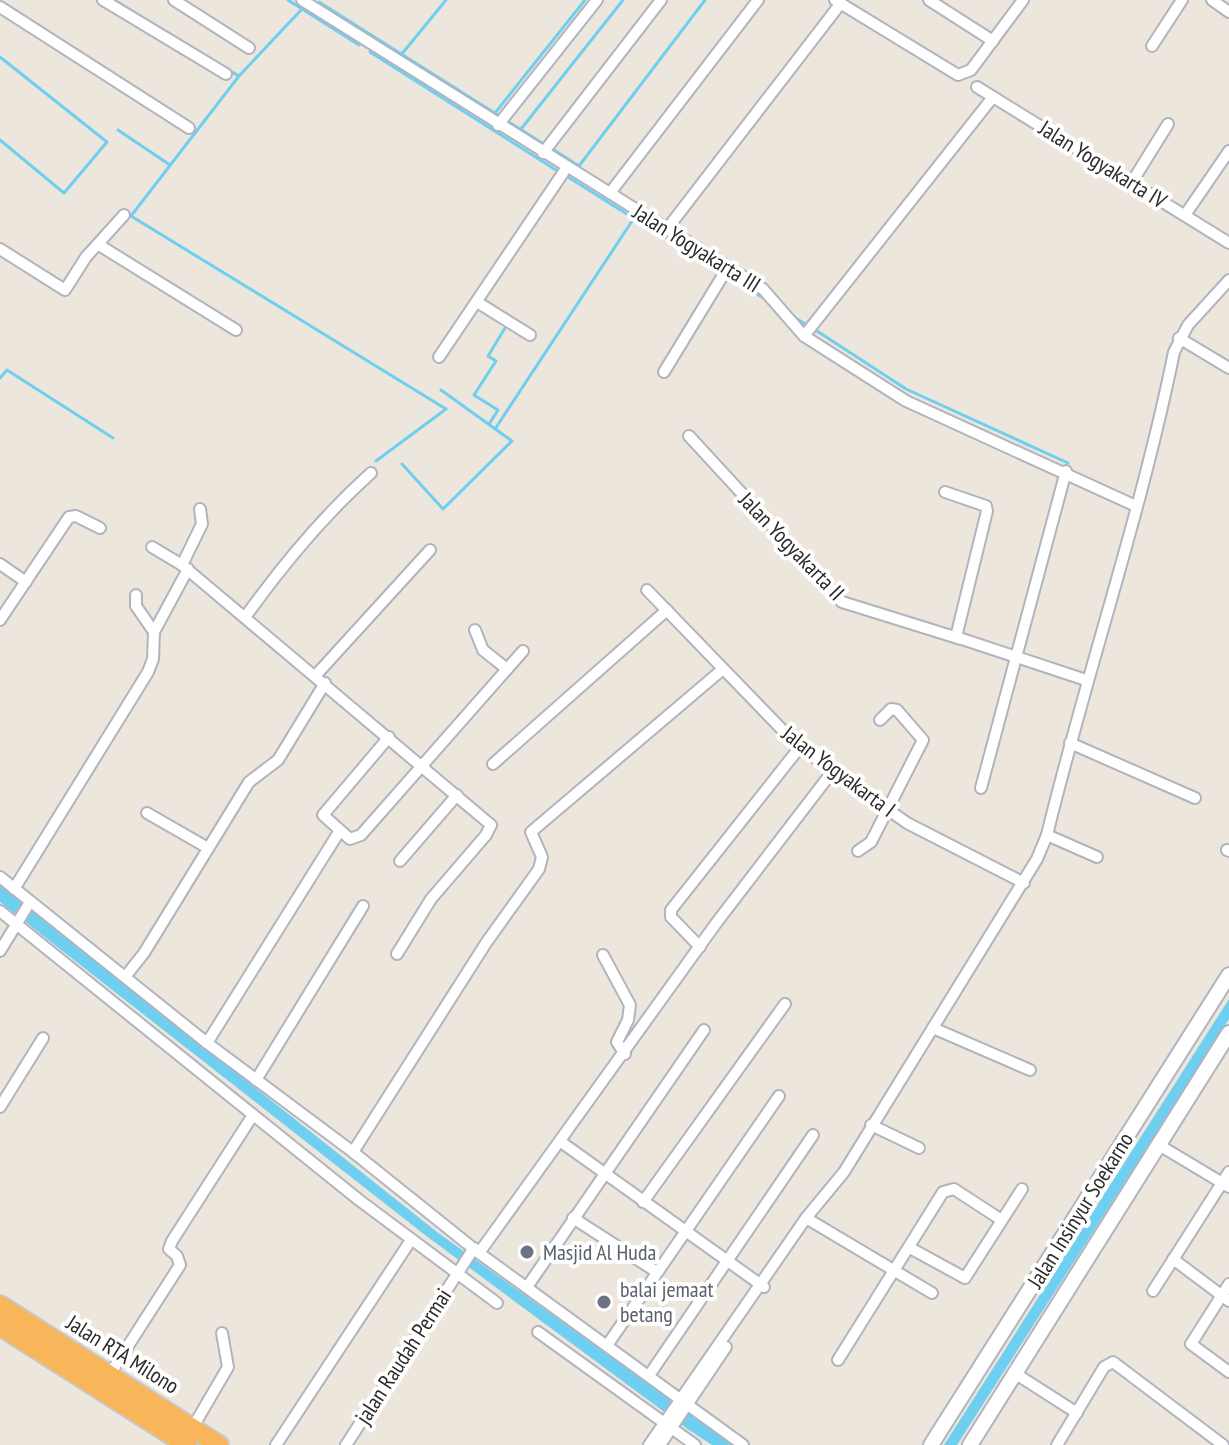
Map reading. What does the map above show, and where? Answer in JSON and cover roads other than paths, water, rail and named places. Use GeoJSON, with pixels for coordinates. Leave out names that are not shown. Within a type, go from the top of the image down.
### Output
{"type":"FeatureCollection","features":[{"type":"Feature","properties":{"kind":"highway","name":"Jalan RTA Milono"},"geometry":{"type":"LineString","coordinates":[[0,1305],[110,1374],[190,1436]]}},
{"type":"Feature","properties":{"kind":"highway","name":"Jalan RTA Milono"},"geometry":{"type":"LineString","coordinates":[[0,1326],[190,1436],[219,1445]]}},
{"type":"Feature","properties":{"kind":"street"},"geometry":{"type":"LineString","coordinates":[[103,0],[226,74]]}},
{"type":"Feature","properties":{"kind":"street"},"geometry":{"type":"LineString","coordinates":[[174,0],[249,48]]}},
{"type":"Feature","properties":{"kind":"street","name":"Jalan Yogyakarta III"},"geometry":{"type":"LineString","coordinates":[[302,0],[728,267],[771,296],[804,336],[906,401],[1066,471],[1136,506]]}},
{"type":"Feature","properties":{"kind":"street"},"geometry":{"type":"LineString","coordinates":[[498,125],[597,0]]}},
{"type":"Feature","properties":{"kind":"street"},"geometry":{"type":"LineString","coordinates":[[543,153],[661,0]]}},
{"type":"Feature","properties":{"kind":"street"},"geometry":{"type":"LineString","coordinates":[[610,193],[758,0]]}},
{"type":"Feature","properties":{"kind":"street"},"geometry":{"type":"LineString","coordinates":[[929,0],[993,41]]}},
{"type":"Feature","properties":{"kind":"street"},"geometry":{"type":"LineString","coordinates":[[667,229],[838,2],[953,74],[971,70],[1023,0]]}},
{"type":"Feature","properties":{"kind":"street"},"geometry":{"type":"LineString","coordinates":[[1152,46],[1182,0]]}},
{"type":"Feature","properties":{"kind":"street"},"geometry":{"type":"LineString","coordinates":[[1212,0],[1229,12]]}},
{"type":"Feature","properties":{"kind":"street"},"geometry":{"type":"LineString","coordinates":[[0,7],[189,128]]}},
{"type":"Feature","properties":{"kind":"street","name":"Jalan Yogyakarta IV"},"geometry":{"type":"LineString","coordinates":[[977,87],[1229,243]]}},
{"type":"Feature","properties":{"kind":"street"},"geometry":{"type":"LineString","coordinates":[[804,336],[993,97]]}},
{"type":"Feature","properties":{"kind":"street"},"geometry":{"type":"LineString","coordinates":[[1132,182],[1168,124]]}},
{"type":"Feature","properties":{"kind":"street"},"geometry":{"type":"LineString","coordinates":[[1185,215],[1229,151]]}},
{"type":"Feature","properties":{"kind":"street"},"geometry":{"type":"LineString","coordinates":[[439,357],[567,167]]}},
{"type":"Feature","properties":{"kind":"street"},"geometry":{"type":"LineString","coordinates":[[0,249],[65,290],[86,257],[124,215]]}},
{"type":"Feature","properties":{"kind":"street"},"geometry":{"type":"LineString","coordinates":[[99,245],[236,330]]}},
{"type":"Feature","properties":{"kind":"street"},"geometry":{"type":"LineString","coordinates":[[664,372],[728,267]]}},
{"type":"Feature","properties":{"kind":"street"},"geometry":{"type":"LineString","coordinates":[[649,1445],[668,1424],[838,1179],[1024,883],[1047,835],[1179,338],[1229,280]]}},
{"type":"Feature","properties":{"kind":"street"},"geometry":{"type":"LineString","coordinates":[[477,302],[530,335]]}},
{"type":"Feature","properties":{"kind":"street"},"geometry":{"type":"LineString","coordinates":[[1179,338],[1229,368]]}},
{"type":"Feature","properties":{"kind":"street","name":"Jalan Yogyakarta II"},"geometry":{"type":"LineString","coordinates":[[689,436],[842,602],[1086,680]]}},
{"type":"Feature","properties":{"kind":"street"},"geometry":{"type":"LineString","coordinates":[[981,788],[1066,471]]}},
{"type":"Feature","properties":{"kind":"street"},"geometry":{"type":"LineString","coordinates":[[246,616],[295,549],[331,509],[371,473]]}},
{"type":"Feature","properties":{"kind":"street"},"geometry":{"type":"LineString","coordinates":[[945,492],[986,506],[987,511],[956,633],[961,639]]}},
{"type":"Feature","properties":{"kind":"street"},"geometry":{"type":"LineString","coordinates":[[14,889],[148,672],[154,632],[202,524],[200,509]]}},
{"type":"Feature","properties":{"kind":"street"},"geometry":{"type":"LineString","coordinates":[[0,620],[69,517],[76,516],[100,528]]}},
{"type":"Feature","properties":{"kind":"street"},"geometry":{"type":"LineString","coordinates":[[152,547],[185,567],[246,616],[490,823],[490,830],[431,899],[397,954]]}},
{"type":"Feature","properties":{"kind":"street"},"geometry":{"type":"LineString","coordinates":[[125,977],[144,953],[249,782],[278,760],[321,679],[430,550]]}},
{"type":"Feature","properties":{"kind":"street"},"geometry":{"type":"LineString","coordinates":[[0,564],[26,582]]}},
{"type":"Feature","properties":{"kind":"street","name":"Jalan Yogyakarta I"},"geometry":{"type":"LineString","coordinates":[[647,590],[800,747],[832,772],[888,810],[983,865],[1024,883]]}},
{"type":"Feature","properties":{"kind":"street"},"geometry":{"type":"LineString","coordinates":[[136,595],[136,606],[154,632]]}},
{"type":"Feature","properties":{"kind":"street"},"geometry":{"type":"LineString","coordinates":[[493,764],[667,610]]}},
{"type":"Feature","properties":{"kind":"street"},"geometry":{"type":"LineString","coordinates":[[475,630],[483,650],[507,669]]}},
{"type":"Feature","properties":{"kind":"street"},"geometry":{"type":"LineString","coordinates":[[389,737],[324,812],[323,819],[350,839],[361,835],[523,651]]}},
{"type":"Feature","properties":{"kind":"street"},"geometry":{"type":"LineString","coordinates":[[353,1152],[486,943],[539,869],[542,857],[531,832],[723,669]]}},
{"type":"Feature","properties":{"kind":"street"},"geometry":{"type":"LineString","coordinates":[[858,851],[871,842],[923,740],[897,710],[891,709],[880,720]]}},
{"type":"Feature","properties":{"kind":"street"},"geometry":{"type":"LineString","coordinates":[[1070,743],[1195,798]]}},
{"type":"Feature","properties":{"kind":"street"},"geometry":{"type":"LineString","coordinates":[[700,947],[671,917],[671,910],[800,747]]}},
{"type":"Feature","properties":{"kind":"street","name":"jalan Raudah Permai"},"geometry":{"type":"LineString","coordinates":[[346,1445],[459,1271],[561,1142],[700,947],[832,772]]}},
{"type":"Feature","properties":{"kind":"street"},"geometry":{"type":"LineString","coordinates":[[400,861],[457,795]]}},
{"type":"Feature","properties":{"kind":"street"},"geometry":{"type":"LineString","coordinates":[[147,813],[208,848]]}},
{"type":"Feature","properties":{"kind":"street"},"geometry":{"type":"LineString","coordinates":[[207,1043],[339,832]]}},
{"type":"Feature","properties":{"kind":"street"},"geometry":{"type":"LineString","coordinates":[[1047,835],[1097,857]]}},
{"type":"Feature","properties":{"kind":"street"},"geometry":{"type":"LineString","coordinates":[[0,877],[14,889],[23,913],[253,1115],[411,1240],[459,1271],[497,1303]]}},
{"type":"Feature","properties":{"kind":"street"},"geometry":{"type":"LineString","coordinates":[[256,1080],[363,906]]}},
{"type":"Feature","properties":{"kind":"street"},"geometry":{"type":"LineString","coordinates":[[0,911],[23,913],[125,977],[207,1043],[353,1152],[474,1252],[650,1374],[680,1405],[743,1445]]}},
{"type":"Feature","properties":{"kind":"street"},"geometry":{"type":"LineString","coordinates":[[0,951],[23,913]]}},
{"type":"Feature","properties":{"kind":"street"},"geometry":{"type":"LineString","coordinates":[[603,955],[630,1005],[628,1020],[617,1042],[625,1054]]}},
{"type":"Feature","properties":{"kind":"street","name":"Jalan Insinyur Soekarno"},"geometry":{"type":"LineString","coordinates":[[931,1445],[1229,975]]}},
{"type":"Feature","properties":{"kind":"street"},"geometry":{"type":"LineString","coordinates":[[643,1202],[785,1004]]}},
{"type":"Feature","properties":{"kind":"street"},"geometry":{"type":"LineString","coordinates":[[933,1028],[1030,1070]]}},
{"type":"Feature","properties":{"kind":"street"},"geometry":{"type":"LineString","coordinates":[[527,1287],[704,1030]]}},
{"type":"Feature","properties":{"kind":"street","name":"Jalan Insinyur Soekarno"},"geometry":{"type":"LineString","coordinates":[[970,1445],[1229,1033]]}},
{"type":"Feature","properties":{"kind":"street"},"geometry":{"type":"LineString","coordinates":[[0,1107],[43,1038]]}},
{"type":"Feature","properties":{"kind":"street"},"geometry":{"type":"LineString","coordinates":[[608,1344],[779,1096]]}},
{"type":"Feature","properties":{"kind":"street"},"geometry":{"type":"LineString","coordinates":[[110,1374],[181,1261],[169,1249],[172,1241],[253,1115]]}},
{"type":"Feature","properties":{"kind":"street"},"geometry":{"type":"LineString","coordinates":[[871,1125],[919,1148]]}},
{"type":"Feature","properties":{"kind":"street"},"geometry":{"type":"LineString","coordinates":[[650,1374],[813,1135]]}},
{"type":"Feature","properties":{"kind":"street"},"geometry":{"type":"LineString","coordinates":[[561,1142],[763,1286]]}},
{"type":"Feature","properties":{"kind":"street"},"geometry":{"type":"LineString","coordinates":[[1159,1145],[1226,1185]]}},
{"type":"Feature","properties":{"kind":"street"},"geometry":{"type":"LineString","coordinates":[[1153,1291],[1226,1185],[1229,1172]]}},
{"type":"Feature","properties":{"kind":"street"},"geometry":{"type":"LineString","coordinates":[[838,1360],[896,1272],[943,1192],[950,1188],[1000,1219]]}},
{"type":"Feature","properties":{"kind":"street"},"geometry":{"type":"LineString","coordinates":[[910,1248],[965,1278],[1022,1189]]}},
{"type":"Feature","properties":{"kind":"street"},"geometry":{"type":"LineString","coordinates":[[573,1218],[657,1272]]}},
{"type":"Feature","properties":{"kind":"street"},"geometry":{"type":"LineString","coordinates":[[809,1219],[932,1293]]}},
{"type":"Feature","properties":{"kind":"street"},"geometry":{"type":"LineString","coordinates":[[276,1445],[411,1240]]}},
{"type":"Feature","properties":{"kind":"street"},"geometry":{"type":"LineString","coordinates":[[1173,1259],[1226,1298]]}},
{"type":"Feature","properties":{"kind":"street"},"geometry":{"type":"LineString","coordinates":[[1229,1284],[1226,1298],[1191,1344],[1229,1372]]}},
{"type":"Feature","properties":{"kind":"street"},"geometry":{"type":"LineString","coordinates":[[538,1332],[695,1445]]}},
{"type":"Feature","properties":{"kind":"street"},"geometry":{"type":"LineString","coordinates":[[190,1436],[228,1367],[222,1333]]}},
{"type":"Feature","properties":{"kind":"street"},"geometry":{"type":"LineString","coordinates":[[1057,1445],[1104,1367],[1113,1362],[1223,1445]]}},
{"type":"Feature","properties":{"kind":"street"},"geometry":{"type":"LineString","coordinates":[[1016,1374],[1077,1413]]}},
{"type":"Feature","properties":{"kind":"street"},"geometry":{"type":"LineString","coordinates":[[660,1445],[668,1424]]}},
{"type":"Feature","properties":{"kind":"street"},"geometry":{"type":"LineString","coordinates":[[1199,1445],[1207,1433]]}},
{"type":"Feature","properties":{"kind":"water"},"geometry":{"type":"Polygon","coordinates":[[[0,885],[437,1232],[733,1445],[712,1445],[686,1428],[425,1235],[0,902],[0,885]]]}},
{"type":"Feature","properties":{"kind":"water"},"geometry":{"type":"Polygon","coordinates":[[[1229,999],[1229,1019],[957,1445],[944,1445],[1229,999]]]}},
{"type":"Feature","properties":{"kind":"waterway"},"geometry":{"type":"LineString","coordinates":[[114,0],[237,75]]}},
{"type":"Feature","properties":{"kind":"waterway"},"geometry":{"type":"LineString","coordinates":[[288,0],[359,45]]}},
{"type":"Feature","properties":{"kind":"waterway"},"geometry":{"type":"LineString","coordinates":[[401,55],[446,0]]}},
{"type":"Feature","properties":{"kind":"waterway"},"geometry":{"type":"LineString","coordinates":[[495,113],[585,0]]}},
{"type":"Feature","properties":{"kind":"waterway"},"geometry":{"type":"LineString","coordinates":[[521,129],[623,0]]}},
{"type":"Feature","properties":{"kind":"waterway"},"geometry":{"type":"LineString","coordinates":[[554,150],[579,166],[705,0]]}},
{"type":"Feature","properties":{"kind":"waterway"},"geometry":{"type":"LineString","coordinates":[[319,2],[542,143]]}},
{"type":"Feature","properties":{"kind":"waterway"},"geometry":{"type":"LineString","coordinates":[[302,9],[239,76],[131,216],[446,409],[376,461]]}},
{"type":"Feature","properties":{"kind":"waterway"},"geometry":{"type":"LineString","coordinates":[[370,52],[556,170]]}},
{"type":"Feature","properties":{"kind":"waterway"},"geometry":{"type":"LineString","coordinates":[[0,57],[107,142],[64,193],[0,140]]}},
{"type":"Feature","properties":{"kind":"waterway"},"geometry":{"type":"LineString","coordinates":[[118,130],[170,165]]}},
{"type":"Feature","properties":{"kind":"waterway"},"geometry":{"type":"LineString","coordinates":[[568,177],[638,221]]}},
{"type":"Feature","properties":{"kind":"waterway"},"geometry":{"type":"LineString","coordinates":[[495,429],[634,218]]}},
{"type":"Feature","properties":{"kind":"waterway"},"geometry":{"type":"LineString","coordinates":[[649,227],[718,270]]}},
{"type":"Feature","properties":{"kind":"waterway"},"geometry":{"type":"LineString","coordinates":[[730,277],[767,300]]}},
{"type":"Feature","properties":{"kind":"waterway"},"geometry":{"type":"LineString","coordinates":[[794,317],[805,324]]}},
{"type":"Feature","properties":{"kind":"waterway"},"geometry":{"type":"LineString","coordinates":[[489,424],[498,410],[474,395],[496,361],[488,356],[505,328]]}},
{"type":"Feature","properties":{"kind":"waterway"},"geometry":{"type":"LineString","coordinates":[[817,331],[906,389],[1068,463]]}},
{"type":"Feature","properties":{"kind":"waterway"},"geometry":{"type":"LineString","coordinates":[[0,378],[7,370],[113,438]]}},
{"type":"Feature","properties":{"kind":"waterway"},"geometry":{"type":"LineString","coordinates":[[402,464],[443,509],[512,441],[441,390]]}},
{"type":"Feature","properties":{"kind":"place","name":"Masjid Al Huda"},"geometry":{"type":"Point","coordinates":[527,1252]}},
{"type":"Feature","properties":{"kind":"place","name":"balai jemaat betang"},"geometry":{"type":"Point","coordinates":[604,1302]}}]}
